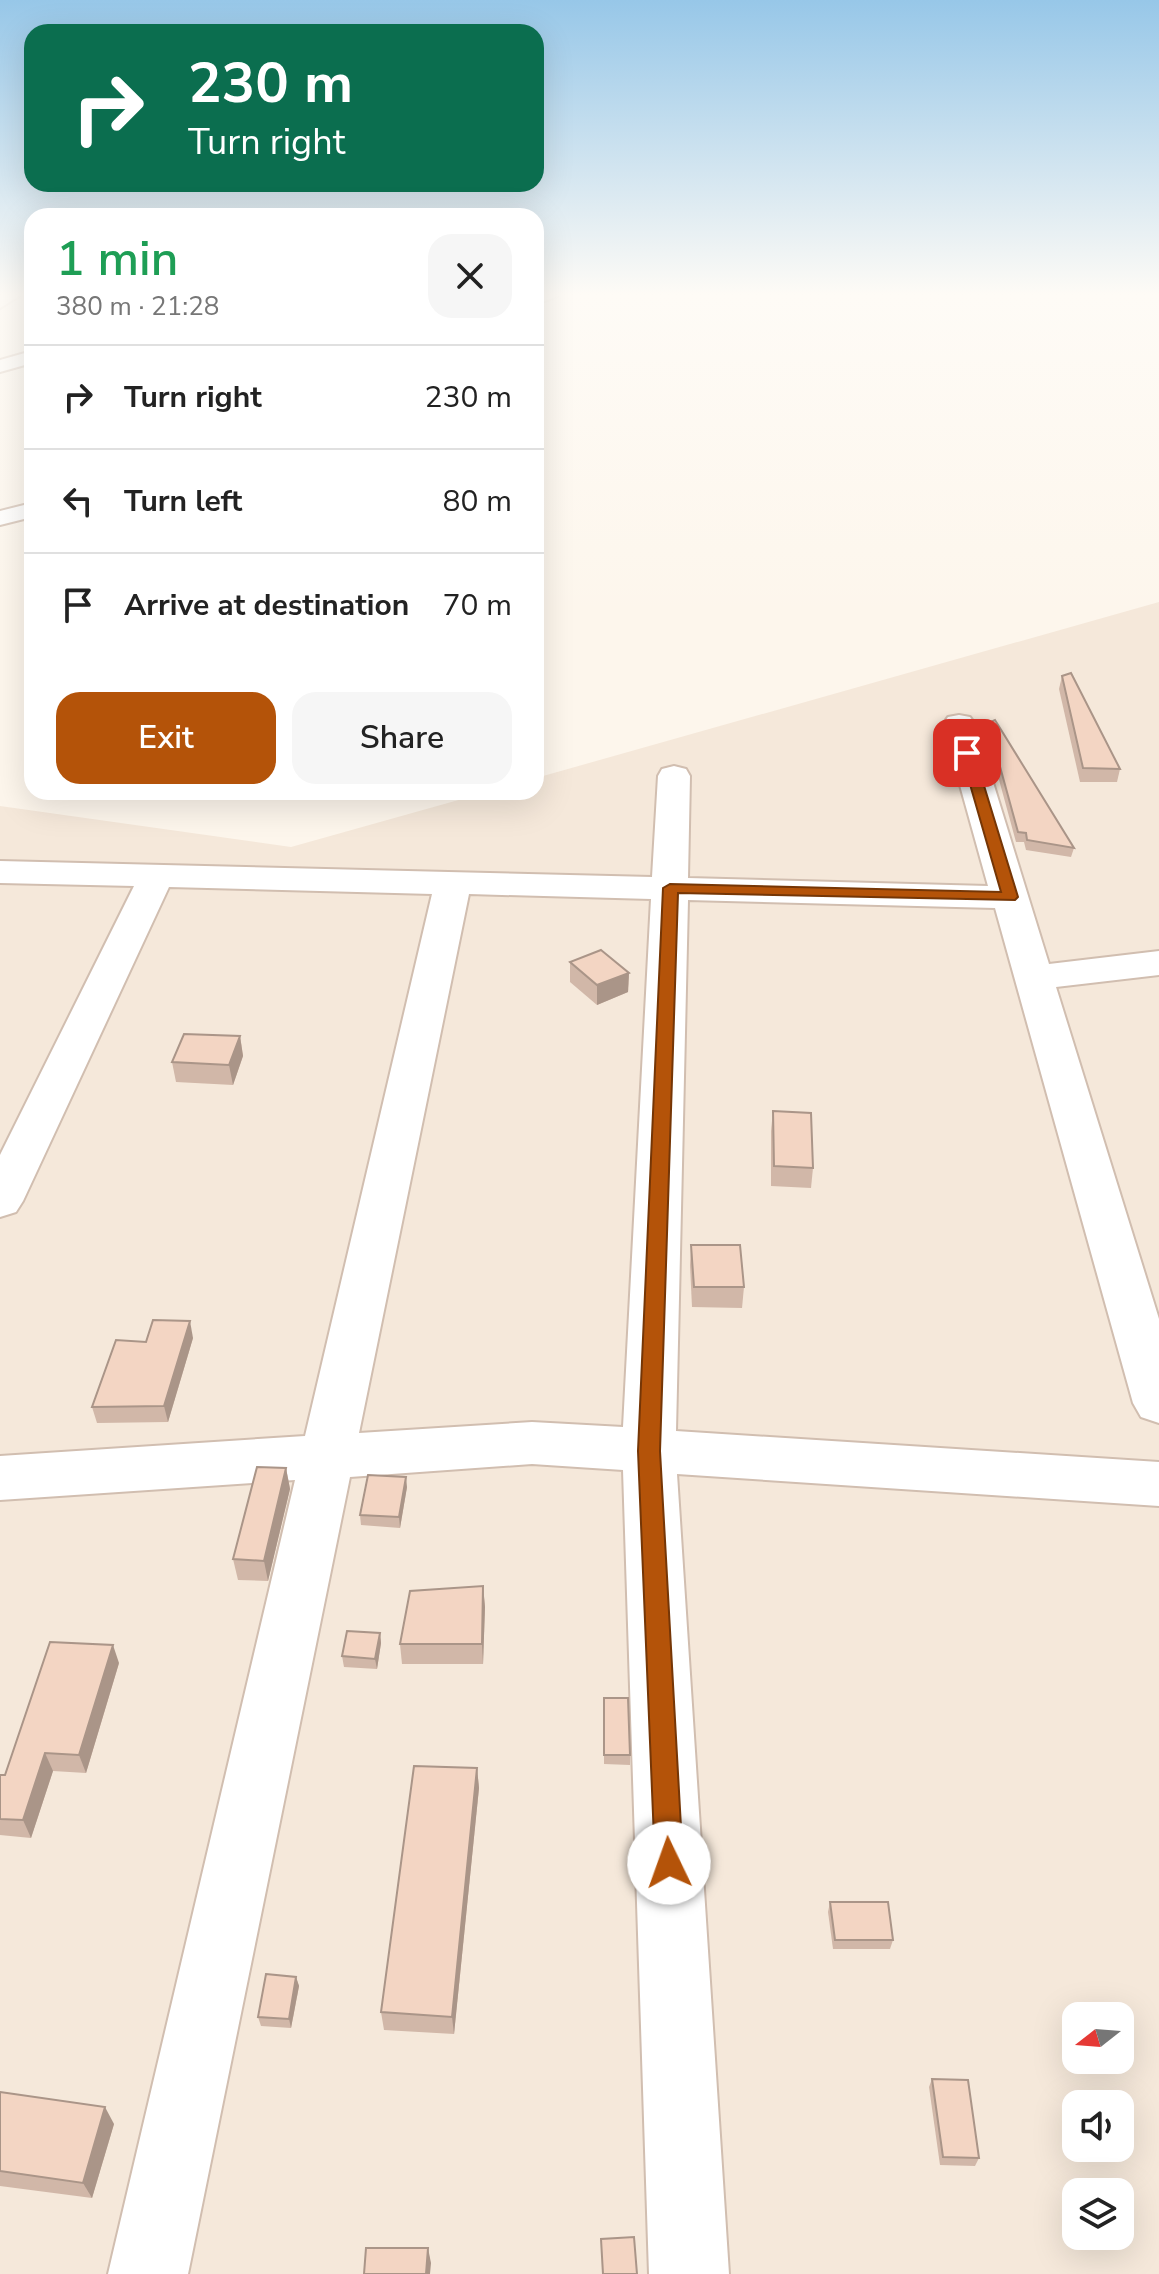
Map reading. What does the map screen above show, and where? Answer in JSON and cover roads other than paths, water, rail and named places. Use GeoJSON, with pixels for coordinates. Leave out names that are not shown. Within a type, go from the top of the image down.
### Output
{"type":"FeatureCollection","features":[{"type":"Feature","properties":{"kind":"street"},"geometry":{"type":"LineString","coordinates":[[0,518],[24,512]]}},
{"type":"Feature","properties":{"kind":"street"},"geometry":{"type":"LineString","coordinates":[[959,724],[1159,1403]]}},
{"type":"Feature","properties":{"kind":"street"},"geometry":{"type":"LineString","coordinates":[[674,776],[649,1451],[689,2274]]}},
{"type":"Feature","properties":{"kind":"street"},"geometry":{"type":"LineString","coordinates":[[0,872],[1010,897]]}},
{"type":"Feature","properties":{"kind":"street"},"geometry":{"type":"LineString","coordinates":[[0,1201],[157,875]]}},
{"type":"Feature","properties":{"kind":"street"},"geometry":{"type":"LineString","coordinates":[[148,2274],[453,883]]}},
{"type":"Feature","properties":{"kind":"street"},"geometry":{"type":"LineString","coordinates":[[1034,978],[1159,963]]}},
{"type":"Feature","properties":{"kind":"street"},"geometry":{"type":"LineString","coordinates":[[0,1478],[532,1443],[1159,1484]]}}]}
